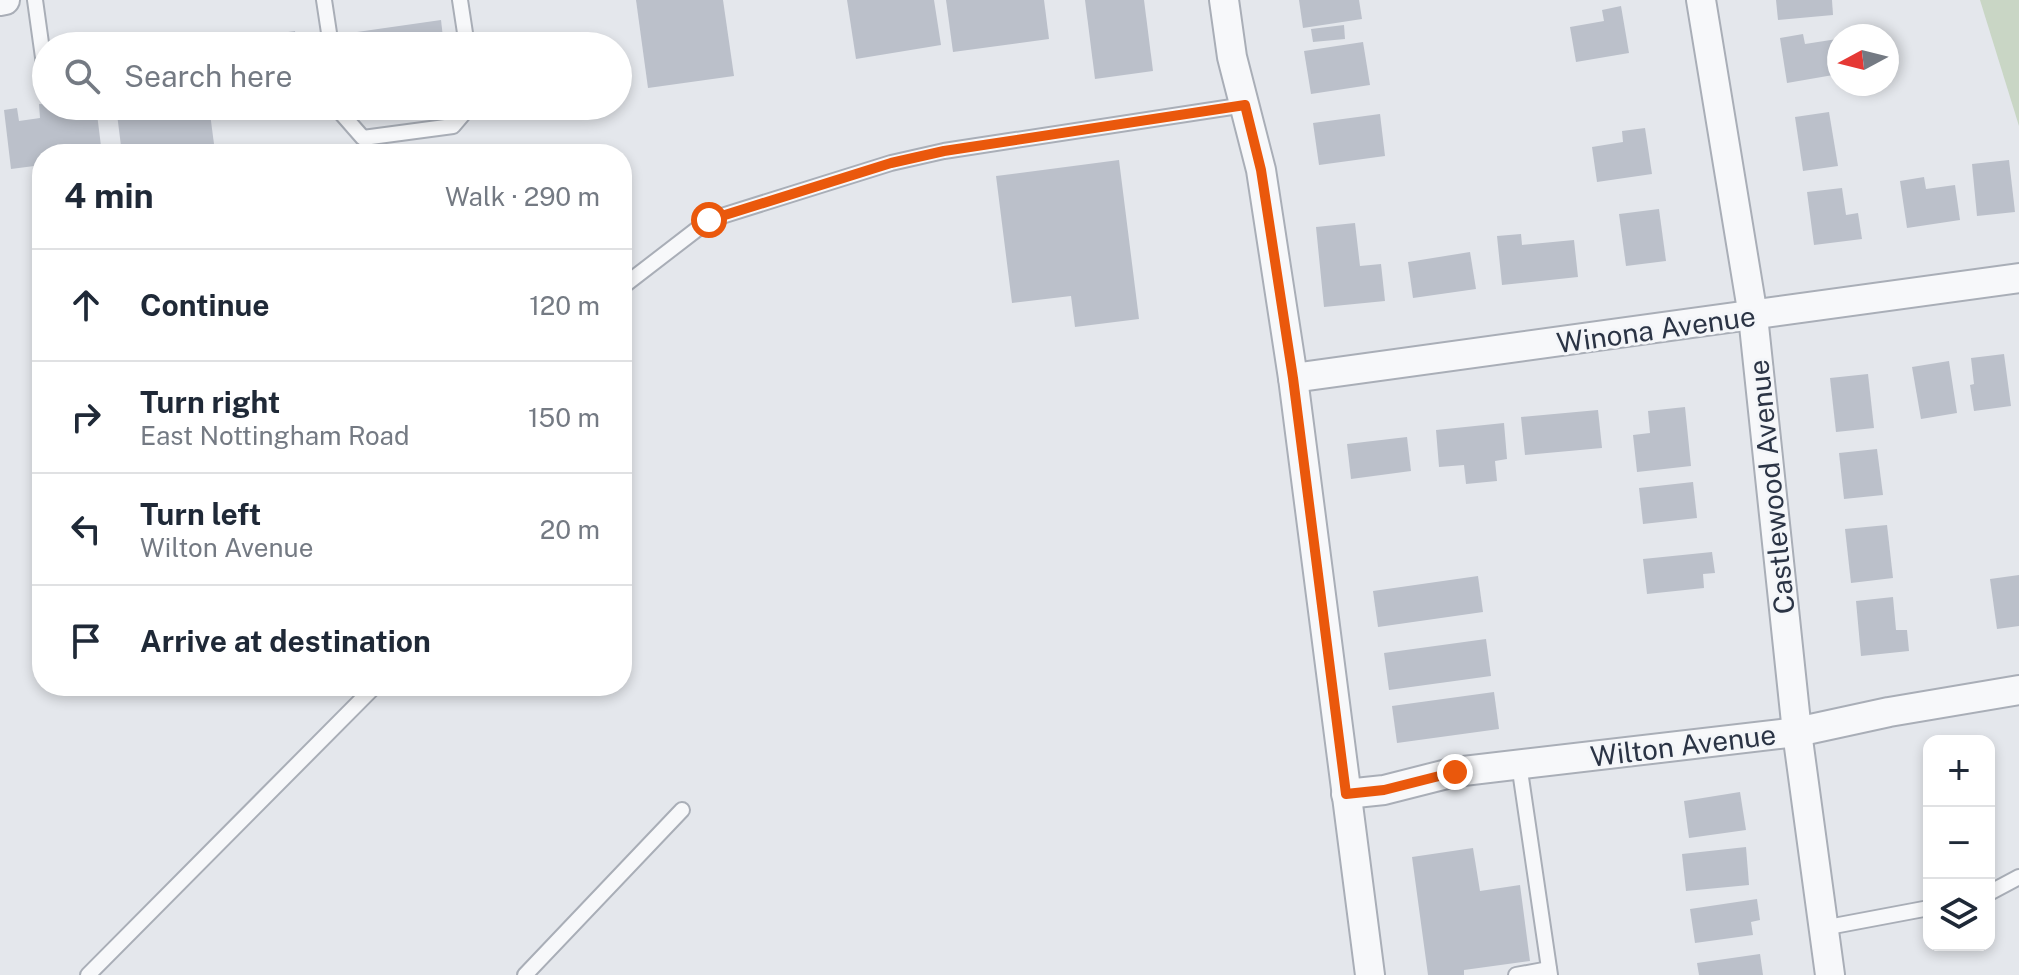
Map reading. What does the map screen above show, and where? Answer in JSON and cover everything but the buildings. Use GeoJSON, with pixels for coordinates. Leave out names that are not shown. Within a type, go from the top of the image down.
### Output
{"type":"FeatureCollection","features":[{"type":"Feature","properties":{"kind":"street"},"geometry":{"type":"LineString","coordinates":[[1224,0],[1232,57],[1261,170],[1293,378],[1370,975]]}},
{"type":"Feature","properties":{"kind":"street","name":"Castlewood Avenue"},"geometry":{"type":"LineString","coordinates":[[1701,0],[1753,316],[1797,732],[1830,975]]}},
{"type":"Feature","properties":{"kind":"street","name":"Winona Avenue"},"geometry":{"type":"LineString","coordinates":[[1293,378],[2019,278]]}},
{"type":"Feature","properties":{"kind":"street","name":"Wilton Avenue"},"geometry":{"type":"LineString","coordinates":[[1346,794],[1384,790],[1455,772],[1797,732],[1889,712],[2019,690]]}},
{"type":"Feature","properties":{"kind":"lane"},"geometry":{"type":"LineString","coordinates":[[35,0],[39,32]]}},
{"type":"Feature","properties":{"kind":"lane"},"geometry":{"type":"LineString","coordinates":[[324,0],[329,32]]}},
{"type":"Feature","properties":{"kind":"lane"},"geometry":{"type":"LineString","coordinates":[[460,0],[465,32]]}},
{"type":"Feature","properties":{"kind":"lane"},"geometry":{"type":"LineString","coordinates":[[632,279],[709,220],[891,163],[944,151],[1245,105]]}},
{"type":"Feature","properties":{"kind":"lane"},"geometry":{"type":"LineString","coordinates":[[347,120],[363,138],[453,126],[458,120]]}},
{"type":"Feature","properties":{"kind":"lane"},"geometry":{"type":"LineString","coordinates":[[88,975],[365,696]]}},
{"type":"Feature","properties":{"kind":"lane"},"geometry":{"type":"LineString","coordinates":[[1516,975],[1550,972],[1519,764]]}},
{"type":"Feature","properties":{"kind":"lane"},"geometry":{"type":"LineString","coordinates":[[525,975],[682,810]]}},
{"type":"Feature","properties":{"kind":"lane"},"geometry":{"type":"LineString","coordinates":[[1995,890],[2019,877]]}},
{"type":"Feature","properties":{"kind":"lane"},"geometry":{"type":"LineString","coordinates":[[1823,928],[1923,909]]}},
{"type":"Feature","properties":{"kind":"green space"},"geometry":{"type":"Polygon","coordinates":[[[1980,0],[2019,0],[2019,126],[1980,0]]]}},
{"type":"Feature","properties":{"kind":"route"},"geometry":{"type":"LineString","coordinates":[[709,220],[891,163],[944,151],[1245,105],[1261,170],[1293,378],[1346,794],[1384,790],[1455,772]]}}]}
